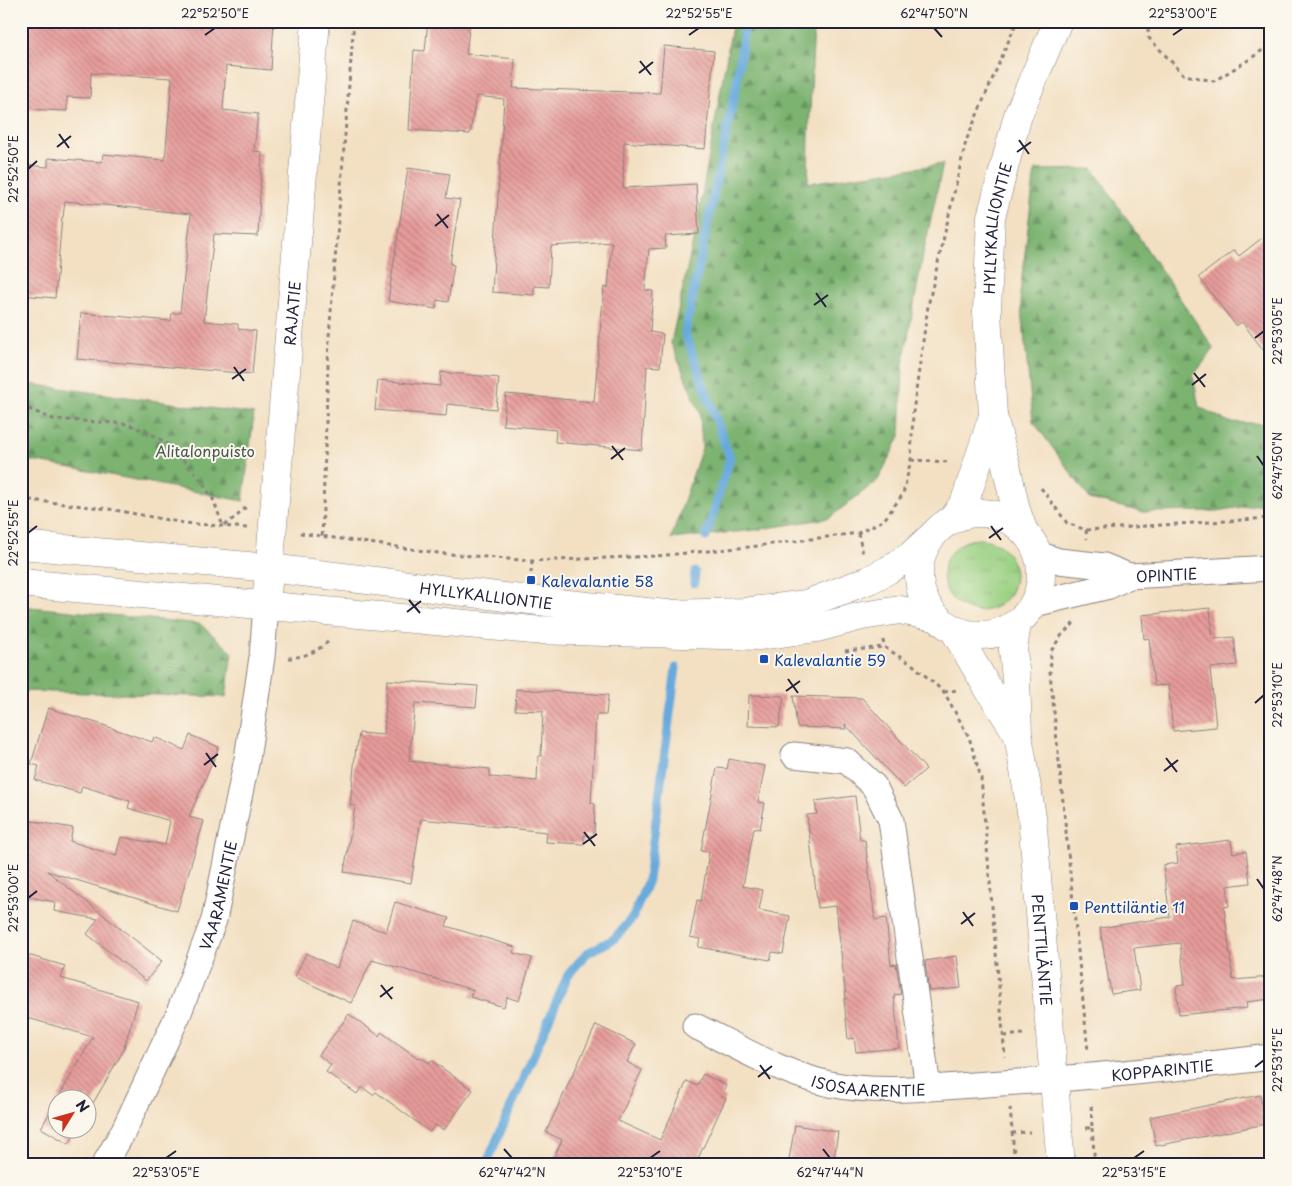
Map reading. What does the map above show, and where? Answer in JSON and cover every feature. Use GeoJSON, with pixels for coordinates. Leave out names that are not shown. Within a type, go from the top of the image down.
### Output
{"type":"FeatureCollection","features":[{"type":"Feature","properties":{"kind":"main road","name":"RAJATIE"},"geometry":{"type":"LineString","coordinates":[[266,606],[316,21]]}},
{"type":"Feature","properties":{"kind":"main road","name":"HYLLYKALLIONTIE"},"geometry":{"type":"LineString","coordinates":[[1031,543],[1016,510],[993,416],[988,312],[991,217],[1018,115],[1058,21]]}},
{"type":"Feature","properties":{"kind":"main road","name":"HYLLYKALLIONTIE"},"geometry":{"type":"LineString","coordinates":[[21,545],[270,568],[538,601],[666,614],[745,612],[806,604],[868,580],[888,570],[910,556],[943,527],[965,501],[993,416]]}},
{"type":"Feature","properties":{"kind":"main road"},"geometry":{"type":"LineString","coordinates":[[978,513],[1003,517],[1031,543],[1042,579],[1026,613],[998,633],[975,636],[944,623],[923,598],[918,576],[922,554],[943,527],[978,513]]}},
{"type":"Feature","properties":{"kind":"main road","name":"HYLLYKALLIONTIE"},"geometry":{"type":"LineString","coordinates":[[21,583],[533,630],[760,636],[817,628],[876,613],[900,610],[944,623]]}},
{"type":"Feature","properties":{"kind":"main road","name":"PENTTILÄNTIE"},"geometry":{"type":"LineString","coordinates":[[1026,613],[1013,650],[1018,735],[1032,818],[1061,1165]]}},
{"type":"Feature","properties":{"kind":"main road","name":"PENTTILÄNTIE"},"geometry":{"type":"LineString","coordinates":[[944,623],[1018,735]]}},
{"type":"Feature","properties":{"kind":"street","name":"OPINTIE"},"geometry":{"type":"LineString","coordinates":[[1031,543],[1059,561],[1104,566],[1129,576],[1271,568]]}},
{"type":"Feature","properties":{"kind":"street"},"geometry":{"type":"LineString","coordinates":[[1026,613],[1109,586],[1129,576]]}},
{"type":"Feature","properties":{"kind":"street","name":"VAARAMENTIE"},"geometry":{"type":"LineString","coordinates":[[104,1165],[123,1132],[178,1015],[214,920],[247,758],[262,657],[266,606]]}},
{"type":"Feature","properties":{"kind":"street"},"geometry":{"type":"LineString","coordinates":[[794,755],[847,761],[874,786],[891,820],[928,1088]]}},
{"type":"Feature","properties":{"kind":"street","name":"ISOSAARENTIE"},"geometry":{"type":"LineString","coordinates":[[695,1026],[789,1072],[830,1084],[882,1090],[1054,1079]]}},
{"type":"Feature","properties":{"kind":"street","name":"KOPPARINTIE"},"geometry":{"type":"LineString","coordinates":[[1054,1079],[1162,1070],[1271,1056]]}},
{"type":"Feature","properties":{"kind":"path"},"geometry":{"type":"LineString","coordinates":[[322,536],[329,336],[354,21]]}},
{"type":"Feature","properties":{"kind":"path"},"geometry":{"type":"LineString","coordinates":[[301,534],[438,553],[532,561],[656,556],[750,547],[858,533],[884,520],[903,494],[911,460],[913,412],[928,306],[966,141],[1017,21]]}},
{"type":"Feature","properties":{"kind":"path"},"geometry":{"type":"LineString","coordinates":[[1147,21],[1149,38],[1184,75],[1214,81],[1271,44]]}},
{"type":"Feature","properties":{"kind":"path"},"geometry":{"type":"LineString","coordinates":[[21,406],[53,419],[128,424],[157,437],[173,449],[202,480],[213,499],[223,526]]}},
{"type":"Feature","properties":{"kind":"path"},"geometry":{"type":"LineString","coordinates":[[911,460],[977,464]]}},
{"type":"Feature","properties":{"kind":"path"},"geometry":{"type":"LineString","coordinates":[[1006,465],[1021,471],[1038,484],[1067,523],[1086,530],[1271,518]]}},
{"type":"Feature","properties":{"kind":"path"},"geometry":{"type":"LineString","coordinates":[[21,500],[109,509],[184,523],[238,527]]}},
{"type":"Feature","properties":{"kind":"path"},"geometry":{"type":"LineString","coordinates":[[1086,530],[1087,565]]}},
{"type":"Feature","properties":{"kind":"path"},"geometry":{"type":"LineString","coordinates":[[858,533],[868,580]]}},
{"type":"Feature","properties":{"kind":"path"},"geometry":{"type":"LineString","coordinates":[[1088,592],[1088,606],[1061,636],[1051,652],[1050,672],[1091,1076],[1092,1128],[1096,1165]]}},
{"type":"Feature","properties":{"kind":"path"},"geometry":{"type":"LineString","coordinates":[[876,613],[884,648],[913,664],[944,692],[969,737],[981,778],[1015,1165]]}},
{"type":"Feature","properties":{"kind":"path"},"geometry":{"type":"LineString","coordinates":[[1012,1133],[1092,1128]]}},
{"type":"Feature","properties":{"kind":"green space"},"geometry":{"type":"Polygon","coordinates":[[[733,21],[814,21],[808,183],[943,164],[923,255],[903,364],[900,436],[878,480],[829,518],[755,530],[671,539],[702,448],[700,413],[671,343],[697,223],[733,21]]]}},
{"type":"Feature","properties":{"kind":"green space"},"geometry":{"type":"Polygon","coordinates":[[[1093,169],[1214,349],[1193,376],[1199,407],[1229,422],[1271,424],[1271,502],[1217,511],[1142,512],[1090,499],[1033,421],[1020,294],[1035,170],[1093,169]]]}},
{"type":"Feature","properties":{"kind":"green space","name":"Alitalonpuisto"},"geometry":{"type":"Polygon","coordinates":[[[21,367],[29,384],[254,414],[243,501],[21,459],[21,367]]]}},
{"type":"Feature","properties":{"kind":"green space"},"geometry":{"type":"Polygon","coordinates":[[[986,539],[1005,549],[1013,561],[1015,575],[1013,589],[1005,601],[993,609],[972,611],[953,601],[945,589],[943,568],[953,549],[965,541],[986,539]]]}},
{"type":"Feature","properties":{"kind":"green space"},"geometry":{"type":"Polygon","coordinates":[[[21,606],[200,624],[232,652],[226,697],[21,691],[21,606]]]}},
{"type":"Feature","properties":{"kind":"building"},"geometry":{"type":"Polygon","coordinates":[[[22,21],[274,21],[271,70],[226,66],[223,110],[258,114],[254,151],[262,152],[258,236],[214,234],[204,321],[238,324],[238,329],[256,331],[252,374],[77,359],[81,313],[171,321],[172,313],[180,313],[191,214],[65,201],[55,298],[21,295],[21,186],[23,165],[48,167],[48,158],[102,162],[103,154],[165,160],[172,78],[91,73],[90,98],[67,97],[67,111],[24,109],[24,87],[21,87],[22,21]]]}},
{"type":"Feature","properties":{"kind":"building"},"geometry":{"type":"Polygon","coordinates":[[[428,21],[470,21],[466,54],[515,59],[513,88],[660,93],[664,46],[714,51],[705,149],[624,142],[623,188],[696,184],[699,234],[665,236],[666,248],[649,249],[645,290],[653,291],[650,332],[663,334],[660,367],[647,366],[642,450],[555,442],[556,430],[503,425],[506,394],[594,402],[604,287],[608,288],[612,242],[551,246],[549,287],[534,286],[534,295],[492,292],[504,99],[476,96],[470,134],[409,130],[414,50],[425,51],[428,21]]]}},
{"type":"Feature","properties":{"kind":"building"},"geometry":{"type":"Polygon","coordinates":[[[408,168],[450,174],[446,198],[460,200],[450,264],[454,265],[448,302],[437,300],[436,309],[388,301],[408,168]]]}},
{"type":"Feature","properties":{"kind":"building"},"geometry":{"type":"Polygon","coordinates":[[[1271,231],[1271,360],[1242,322],[1236,326],[1199,277],[1234,250],[1239,256],[1271,231]]]}},
{"type":"Feature","properties":{"kind":"building"},"geometry":{"type":"Polygon","coordinates":[[[441,372],[499,378],[496,409],[447,404],[446,416],[375,410],[378,380],[440,386],[441,372]]]}},
{"type":"Feature","properties":{"kind":"building"},"geometry":{"type":"Polygon","coordinates":[[[1210,608],[1213,639],[1234,637],[1237,665],[1210,668],[1216,727],[1173,731],[1168,685],[1154,686],[1149,638],[1144,639],[1142,615],[1210,608]]]}},
{"type":"Feature","properties":{"kind":"building"},"geometry":{"type":"Polygon","coordinates":[[[387,680],[478,686],[476,707],[415,703],[409,761],[490,769],[490,777],[537,781],[538,756],[541,756],[543,711],[515,710],[516,689],[608,695],[606,715],[596,715],[591,803],[595,804],[594,836],[584,835],[584,844],[546,842],[547,832],[421,819],[411,883],[344,872],[355,806],[350,805],[359,733],[384,735],[387,680]]]}},
{"type":"Feature","properties":{"kind":"building"},"geometry":{"type":"Polygon","coordinates":[[[749,695],[784,696],[779,727],[748,726],[749,695]]]}},
{"type":"Feature","properties":{"kind":"building"},"geometry":{"type":"Polygon","coordinates":[[[793,696],[862,698],[926,769],[904,788],[845,724],[846,729],[797,727],[793,696]]]}},
{"type":"Feature","properties":{"kind":"building"},"geometry":{"type":"Polygon","coordinates":[[[48,708],[152,742],[154,737],[184,750],[190,735],[219,747],[189,817],[204,821],[177,911],[47,871],[162,961],[146,981],[87,934],[98,919],[54,911],[55,902],[21,895],[21,819],[73,828],[70,841],[116,856],[121,837],[165,845],[170,821],[128,808],[130,801],[82,786],[80,793],[35,780],[39,766],[31,764],[48,708]]]}},
{"type":"Feature","properties":{"kind":"building"},"geometry":{"type":"Polygon","coordinates":[[[729,759],[765,766],[758,802],[765,803],[760,829],[754,828],[743,886],[763,890],[759,910],[790,916],[783,954],[772,952],[770,960],[698,947],[700,939],[690,937],[697,900],[701,901],[709,852],[701,851],[717,768],[727,769],[729,759]]]}},
{"type":"Feature","properties":{"kind":"building"},"geometry":{"type":"Polygon","coordinates":[[[855,796],[860,840],[865,840],[875,920],[886,918],[891,965],[896,964],[901,994],[894,995],[899,1048],[856,1052],[854,1038],[848,1039],[844,999],[846,999],[836,906],[818,908],[807,815],[817,814],[815,801],[855,796]]]}},
{"type":"Feature","properties":{"kind":"building"},"geometry":{"type":"Polygon","coordinates":[[[1231,840],[1233,853],[1246,851],[1250,883],[1227,886],[1229,906],[1224,907],[1233,980],[1271,977],[1271,999],[1246,1002],[1247,1008],[1179,1015],[1176,986],[1185,985],[1180,943],[1134,948],[1140,990],[1111,994],[1100,928],[1170,917],[1163,865],[1178,863],[1176,847],[1231,840]]]}},
{"type":"Feature","properties":{"kind":"building"},"geometry":{"type":"Polygon","coordinates":[[[395,902],[449,918],[446,926],[515,947],[513,953],[532,958],[519,1001],[507,997],[504,1007],[470,997],[473,990],[372,960],[351,1003],[295,977],[306,953],[337,968],[353,921],[386,932],[395,902]]]}},
{"type":"Feature","properties":{"kind":"building"},"geometry":{"type":"Polygon","coordinates":[[[21,953],[65,966],[61,978],[138,1001],[123,1051],[98,1095],[98,1088],[64,1088],[93,1037],[21,1016],[21,953]]]}},
{"type":"Feature","properties":{"kind":"building"},"geometry":{"type":"Polygon","coordinates":[[[957,956],[961,988],[929,991],[925,961],[957,956]]]}},
{"type":"Feature","properties":{"kind":"building"},"geometry":{"type":"Polygon","coordinates":[[[349,1014],[379,1036],[381,1032],[418,1058],[429,1063],[431,1060],[473,1090],[444,1130],[435,1125],[430,1132],[376,1092],[373,1095],[362,1087],[357,1094],[326,1072],[331,1065],[319,1055],[349,1014]]]}},
{"type":"Feature","properties":{"kind":"building"},"geometry":{"type":"Polygon","coordinates":[[[596,1025],[636,1044],[627,1062],[642,1070],[618,1121],[660,1140],[687,1081],[697,1086],[703,1074],[726,1085],[721,1096],[726,1098],[695,1165],[566,1165],[553,1159],[562,1140],[546,1132],[596,1025]]]}},
{"type":"Feature","properties":{"kind":"building"},"geometry":{"type":"Polygon","coordinates":[[[1260,1095],[1266,1124],[1156,1146],[1150,1117],[1260,1095]]]}},
{"type":"Feature","properties":{"kind":"building"},"geometry":{"type":"Polygon","coordinates":[[[48,1116],[48,1132],[41,1128],[48,1116]]]}},
{"type":"Feature","properties":{"kind":"building"},"geometry":{"type":"Polygon","coordinates":[[[795,1125],[838,1132],[833,1165],[788,1165],[795,1125]]]}},
{"type":"Feature","properties":{"kind":"building"},"geometry":{"type":"Polygon","coordinates":[[[58,1138],[72,1138],[69,1144],[58,1138]]]}},
{"type":"Feature","properties":{"kind":"waterway"},"geometry":{"type":"LineString","coordinates":[[706,537],[730,458],[685,333],[736,87],[745,21]]}},
{"type":"Feature","properties":{"kind":"waterway"},"geometry":{"type":"LineString","coordinates":[[694,583],[695,572]]}},
{"type":"Feature","properties":{"kind":"waterway"},"geometry":{"type":"LineString","coordinates":[[486,1165],[568,975],[587,953],[614,939],[633,917],[648,880],[676,668]]}},
{"type":"Feature","properties":{"kind":"place","name":"Kalevalantie 58"},"geometry":{"type":"Point","coordinates":[531,580]}},
{"type":"Feature","properties":{"kind":"place","name":"Kalevalantie 59"},"geometry":{"type":"Point","coordinates":[764,659]}},
{"type":"Feature","properties":{"kind":"place","name":"Penttiläntie 11"},"geometry":{"type":"Point","coordinates":[1074,906]}}]}
